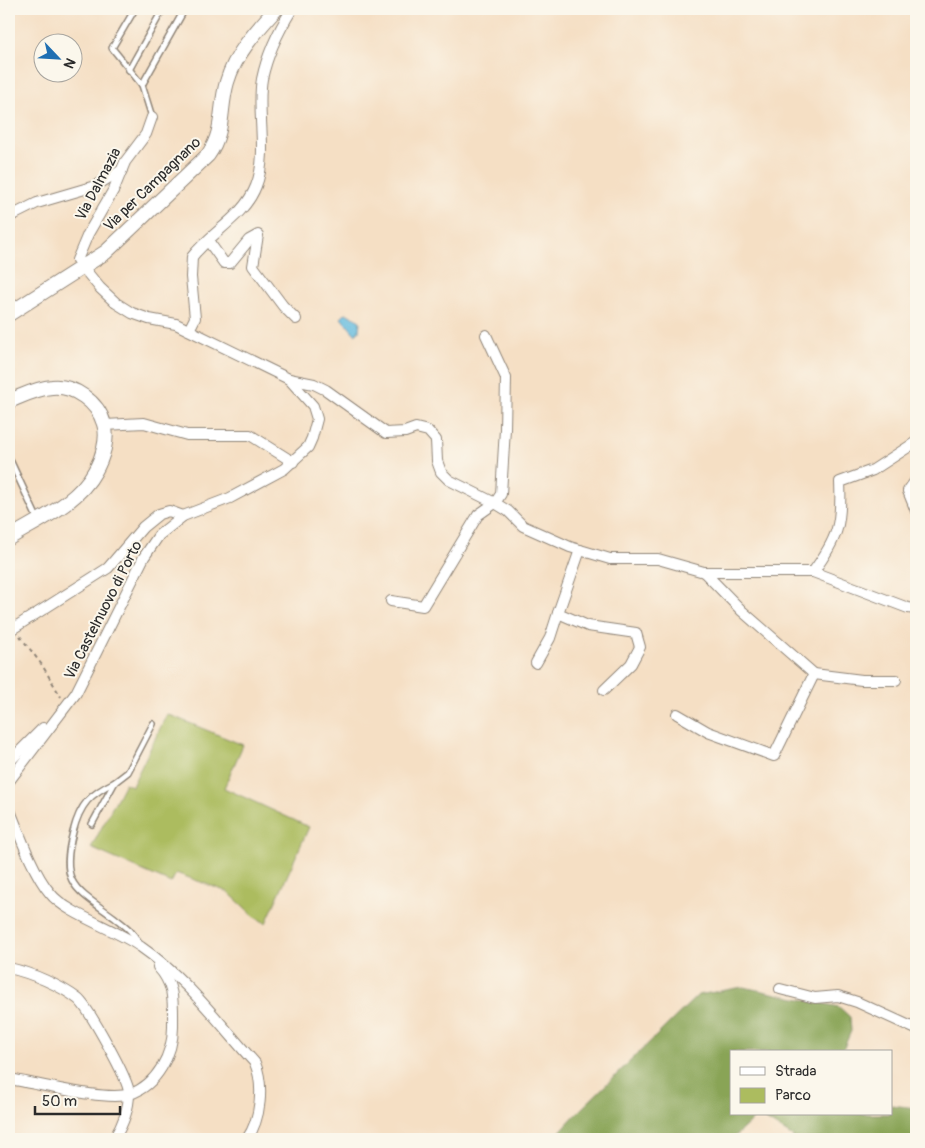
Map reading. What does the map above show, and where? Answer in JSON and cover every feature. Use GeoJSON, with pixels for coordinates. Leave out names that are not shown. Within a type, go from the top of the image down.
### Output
{"type":"FeatureCollection","features":[{"type":"Feature","properties":{"kind":"street","name":"Via per Campagnano"},"geometry":{"type":"LineString","coordinates":[[9,314],[106,252],[208,155],[218,142],[227,81],[236,60],[261,25],[276,9]]}},
{"type":"Feature","properties":{"kind":"street"},"geometry":{"type":"LineString","coordinates":[[189,330],[195,318],[191,276],[192,257],[246,203],[256,186],[261,157],[262,80],[278,32],[292,9]]}},
{"type":"Feature","properties":{"kind":"street","name":"Via Dalmazia"},"geometry":{"type":"LineString","coordinates":[[82,266],[77,257],[130,153],[146,134],[152,117]]}},
{"type":"Feature","properties":{"kind":"street"},"geometry":{"type":"LineString","coordinates":[[11,214],[53,197],[95,186],[122,170]]}},
{"type":"Feature","properties":{"kind":"street"},"geometry":{"type":"LineString","coordinates":[[209,242],[220,259],[224,263],[230,264],[249,240],[256,234],[258,235],[252,266],[283,306],[296,319]]}},
{"type":"Feature","properties":{"kind":"street","name":"Via Castelnuovo di Porto"},"geometry":{"type":"LineString","coordinates":[[9,781],[67,707],[89,671],[144,557],[159,535],[183,516],[253,488],[293,462],[308,447],[317,419],[313,406],[289,380],[176,324],[149,319],[116,303],[100,288],[82,266]]}},
{"type":"Feature","properties":{"kind":"street"},"geometry":{"type":"LineString","coordinates":[[391,601],[423,606],[478,515],[495,503],[501,494],[506,378],[486,336]]}},
{"type":"Feature","properties":{"kind":"street"},"geometry":{"type":"LineString","coordinates":[[289,380],[314,384],[326,390],[386,433],[405,432],[416,428],[428,431],[436,440],[437,462],[441,472],[449,480],[508,511],[522,526],[580,550],[610,559],[658,559],[704,572],[813,572],[908,608],[916,609]]}},
{"type":"Feature","properties":{"kind":"street"},"geometry":{"type":"LineString","coordinates":[[9,402],[40,389],[53,386],[66,388],[79,393],[89,400],[105,425],[105,445],[95,472],[86,484],[71,499],[9,538]]}},
{"type":"Feature","properties":{"kind":"street"},"geometry":{"type":"LineString","coordinates":[[105,425],[144,423],[188,435],[250,435],[293,462]]}},
{"type":"Feature","properties":{"kind":"street"},"geometry":{"type":"LineString","coordinates":[[813,572],[831,547],[841,513],[840,482],[873,470],[916,442]]}},
{"type":"Feature","properties":{"kind":"street"},"geometry":{"type":"LineString","coordinates":[[916,480],[908,491],[916,511]]}},
{"type":"Feature","properties":{"kind":"street"},"geometry":{"type":"LineString","coordinates":[[11,629],[108,568],[143,527],[159,514],[169,512],[183,516]]}},
{"type":"Feature","properties":{"kind":"street"},"geometry":{"type":"LineString","coordinates":[[536,663],[550,638],[580,550]]}},
{"type":"Feature","properties":{"kind":"street"},"geometry":{"type":"LineString","coordinates":[[704,572],[742,611],[814,674],[862,680],[896,680]]}},
{"type":"Feature","properties":{"kind":"street"},"geometry":{"type":"LineString","coordinates":[[558,613],[588,626],[636,634],[640,647],[631,664],[604,690]]}},
{"type":"Feature","properties":{"kind":"street"},"geometry":{"type":"LineString","coordinates":[[677,714],[708,732],[774,756],[814,674]]}},
{"type":"Feature","properties":{"kind":"street"},"geometry":{"type":"LineString","coordinates":[[9,762],[67,707]]}},
{"type":"Feature","properties":{"kind":"street"},"geometry":{"type":"LineString","coordinates":[[9,808],[50,895],[64,905],[140,945],[179,978],[255,1063],[260,1075],[260,1092],[255,1124],[248,1139]]}},
{"type":"Feature","properties":{"kind":"street"},"geometry":{"type":"LineString","coordinates":[[9,1079],[52,1088],[108,1094],[129,1094],[139,1089],[162,1068],[173,1039],[173,992],[166,975],[140,945]]}},
{"type":"Feature","properties":{"kind":"street"},"geometry":{"type":"LineString","coordinates":[[9,968],[52,985],[79,1000],[118,1065],[129,1094],[122,1126],[114,1139]]}},
{"type":"Feature","properties":{"kind":"street"},"geometry":{"type":"LineString","coordinates":[[780,989],[816,998],[838,996],[858,1002],[916,1029]]}},
{"type":"Feature","properties":{"kind":"lane"},"geometry":{"type":"LineString","coordinates":[[135,9],[112,48],[142,85],[152,117]]}},
{"type":"Feature","properties":{"kind":"lane"},"geometry":{"type":"LineString","coordinates":[[129,70],[163,9]]}},
{"type":"Feature","properties":{"kind":"lane"},"geometry":{"type":"LineString","coordinates":[[142,85],[182,14],[177,9]]}},
{"type":"Feature","properties":{"kind":"lane"},"geometry":{"type":"LineString","coordinates":[[11,462],[38,520]]}},
{"type":"Feature","properties":{"kind":"lane"},"geometry":{"type":"LineString","coordinates":[[140,945],[133,932],[78,891],[68,876],[70,843],[76,819],[87,800],[97,790],[115,782],[128,772],[153,724]]}},
{"type":"Feature","properties":{"kind":"lane"},"geometry":{"type":"LineString","coordinates":[[92,824],[115,782]]}},
{"type":"Feature","properties":{"kind":"path"},"geometry":{"type":"LineString","coordinates":[[11,629],[42,665],[67,707]]}},
{"type":"Feature","properties":{"kind":"green space"},"geometry":{"type":"Polygon","coordinates":[[[167,714],[243,745],[224,788],[309,827],[266,923],[256,918],[228,892],[176,873],[171,883],[91,848],[125,783],[132,786],[167,714]]]}},
{"type":"Feature","properties":{"kind":"green space"},"geometry":{"type":"Polygon","coordinates":[[[743,987],[839,1007],[850,1017],[851,1031],[843,1050],[730,1050],[730,1116],[757,1116],[732,1139],[553,1139],[577,1113],[698,995],[743,987]]]}},
{"type":"Feature","properties":{"kind":"green space"},"geometry":{"type":"Polygon","coordinates":[[[892,1105],[916,1108],[916,1139],[793,1139],[793,1137],[760,1116],[892,1116],[892,1105]]]}},
{"type":"Feature","properties":{"kind":"water"},"geometry":{"type":"Polygon","coordinates":[[[346,313],[360,321],[359,331],[355,334],[341,318],[346,313]]]}}]}
